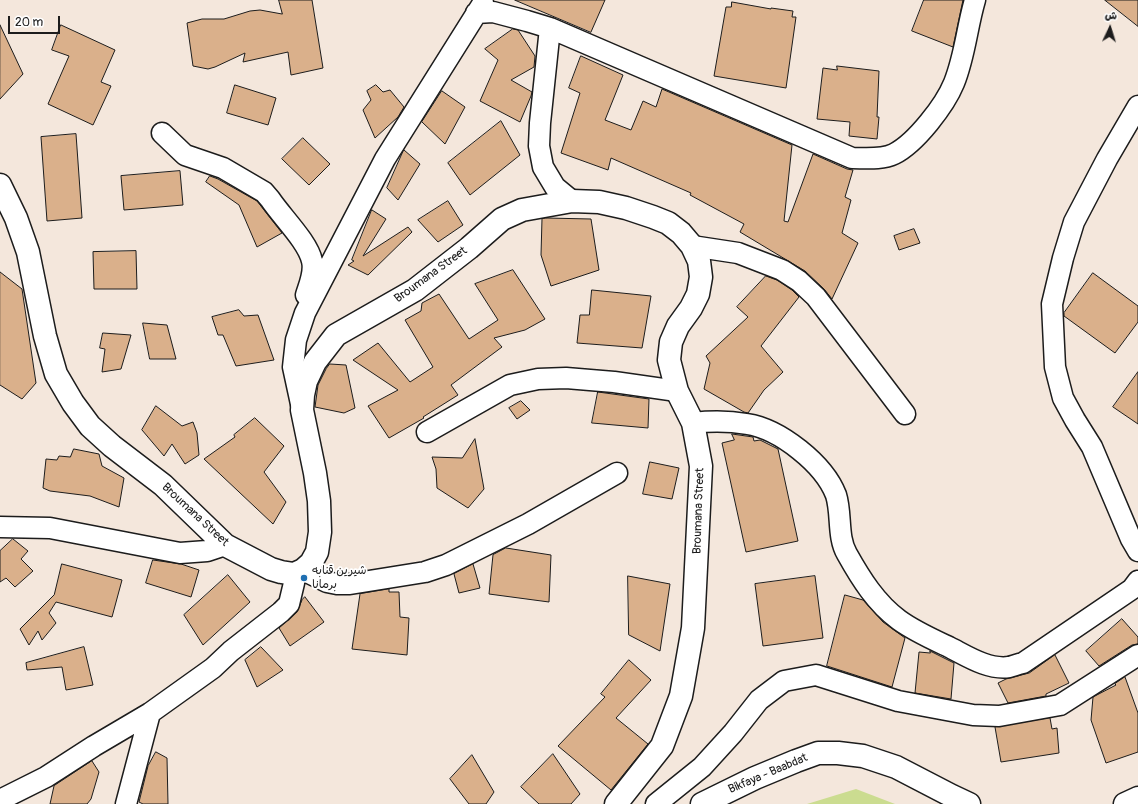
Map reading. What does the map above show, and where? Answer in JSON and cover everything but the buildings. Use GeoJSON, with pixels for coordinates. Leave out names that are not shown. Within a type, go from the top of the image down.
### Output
{"type":"FeatureCollection","features":[{"type":"Feature","properties":{"kind":"street"},"geometry":{"type":"LineString","coordinates":[[302,410],[292,367],[296,340],[305,313],[389,152],[481,6],[493,12],[527,20],[550,28],[852,158],[872,158],[894,154],[916,137],[937,113],[954,83],[975,0]]}},
{"type":"Feature","properties":{"kind":"street"},"geometry":{"type":"LineString","coordinates":[[550,28],[539,146],[543,167],[554,187],[572,201]]}},
{"type":"Feature","properties":{"kind":"street"},"geometry":{"type":"LineString","coordinates":[[1138,106],[1107,159],[1074,222],[1063,258],[1052,304],[1055,367],[1063,398],[1092,447],[1129,534],[1138,551]]}},
{"type":"Feature","properties":{"kind":"street"},"geometry":{"type":"LineString","coordinates":[[162,133],[185,155],[223,168],[264,192],[308,251],[313,262],[311,279],[303,304],[289,331],[286,349],[286,359],[292,367]]}},
{"type":"Feature","properties":{"kind":"street","name":"Broumana Street"},"geometry":{"type":"LineString","coordinates":[[0,185],[16,218],[28,252],[45,336],[56,374],[73,403],[90,426],[112,446],[163,485],[225,545],[271,569],[281,572],[298,572],[310,563],[316,552],[320,532],[319,501],[315,473],[302,410],[303,395],[306,381],[315,362],[336,335],[415,290],[469,248],[502,219],[522,210],[572,201],[599,202],[626,208],[653,217],[668,223],[682,233],[692,246],[699,261],[701,277],[698,294],[691,308],[678,326],[671,342],[669,360],[677,391],[693,423],[702,466],[693,628],[681,696],[662,746],[616,804]]}},
{"type":"Feature","properties":{"kind":"street"},"geometry":{"type":"LineString","coordinates":[[692,246],[738,253],[782,270],[799,281],[816,297],[905,414]]}},
{"type":"Feature","properties":{"kind":"street"},"geometry":{"type":"LineString","coordinates":[[427,432],[510,385],[538,379],[566,378],[614,382],[677,391]]}},
{"type":"Feature","properties":{"kind":"street"},"geometry":{"type":"LineString","coordinates":[[693,423],[719,421],[748,424],[776,434],[800,450],[828,480],[836,495],[840,511],[842,540],[846,552],[865,585],[880,604],[899,620],[920,633],[991,666],[1008,667],[1023,663],[1132,589],[1138,581]]}},
{"type":"Feature","properties":{"kind":"street"},"geometry":{"type":"LineString","coordinates":[[0,800],[46,777],[94,746],[150,713],[213,668],[231,651],[289,604],[298,572],[327,582],[350,584],[425,572],[446,565],[528,524],[617,473]]}},
{"type":"Feature","properties":{"kind":"street"},"geometry":{"type":"LineString","coordinates":[[0,527],[50,528],[180,554],[207,551],[225,545]]}},
{"type":"Feature","properties":{"kind":"street"},"geometry":{"type":"LineString","coordinates":[[656,804],[702,767],[733,733],[759,700],[784,681],[816,675],[898,701],[973,715],[999,716],[1060,705],[1138,655]]}},
{"type":"Feature","properties":{"kind":"street"},"geometry":{"type":"LineString","coordinates":[[126,804],[150,713]]}},
{"type":"Feature","properties":{"kind":"street","name":"Bikfaya - Baabdat"},"geometry":{"type":"LineString","coordinates":[[702,804],[755,778],[818,753],[838,753],[863,756],[896,767],[969,804]]}},
{"type":"Feature","properties":{"kind":"street"},"geometry":{"type":"LineString","coordinates":[[1125,804],[1138,798]]}},
{"type":"Feature","properties":{"kind":"green space"},"geometry":{"type":"Polygon","coordinates":[[[856,789],[895,804],[807,804],[856,789]]]}},
{"type":"Feature","properties":{"kind":"place","name":"شيرين قنابه برمانا"},"geometry":{"type":"Point","coordinates":[304,578]}}]}
